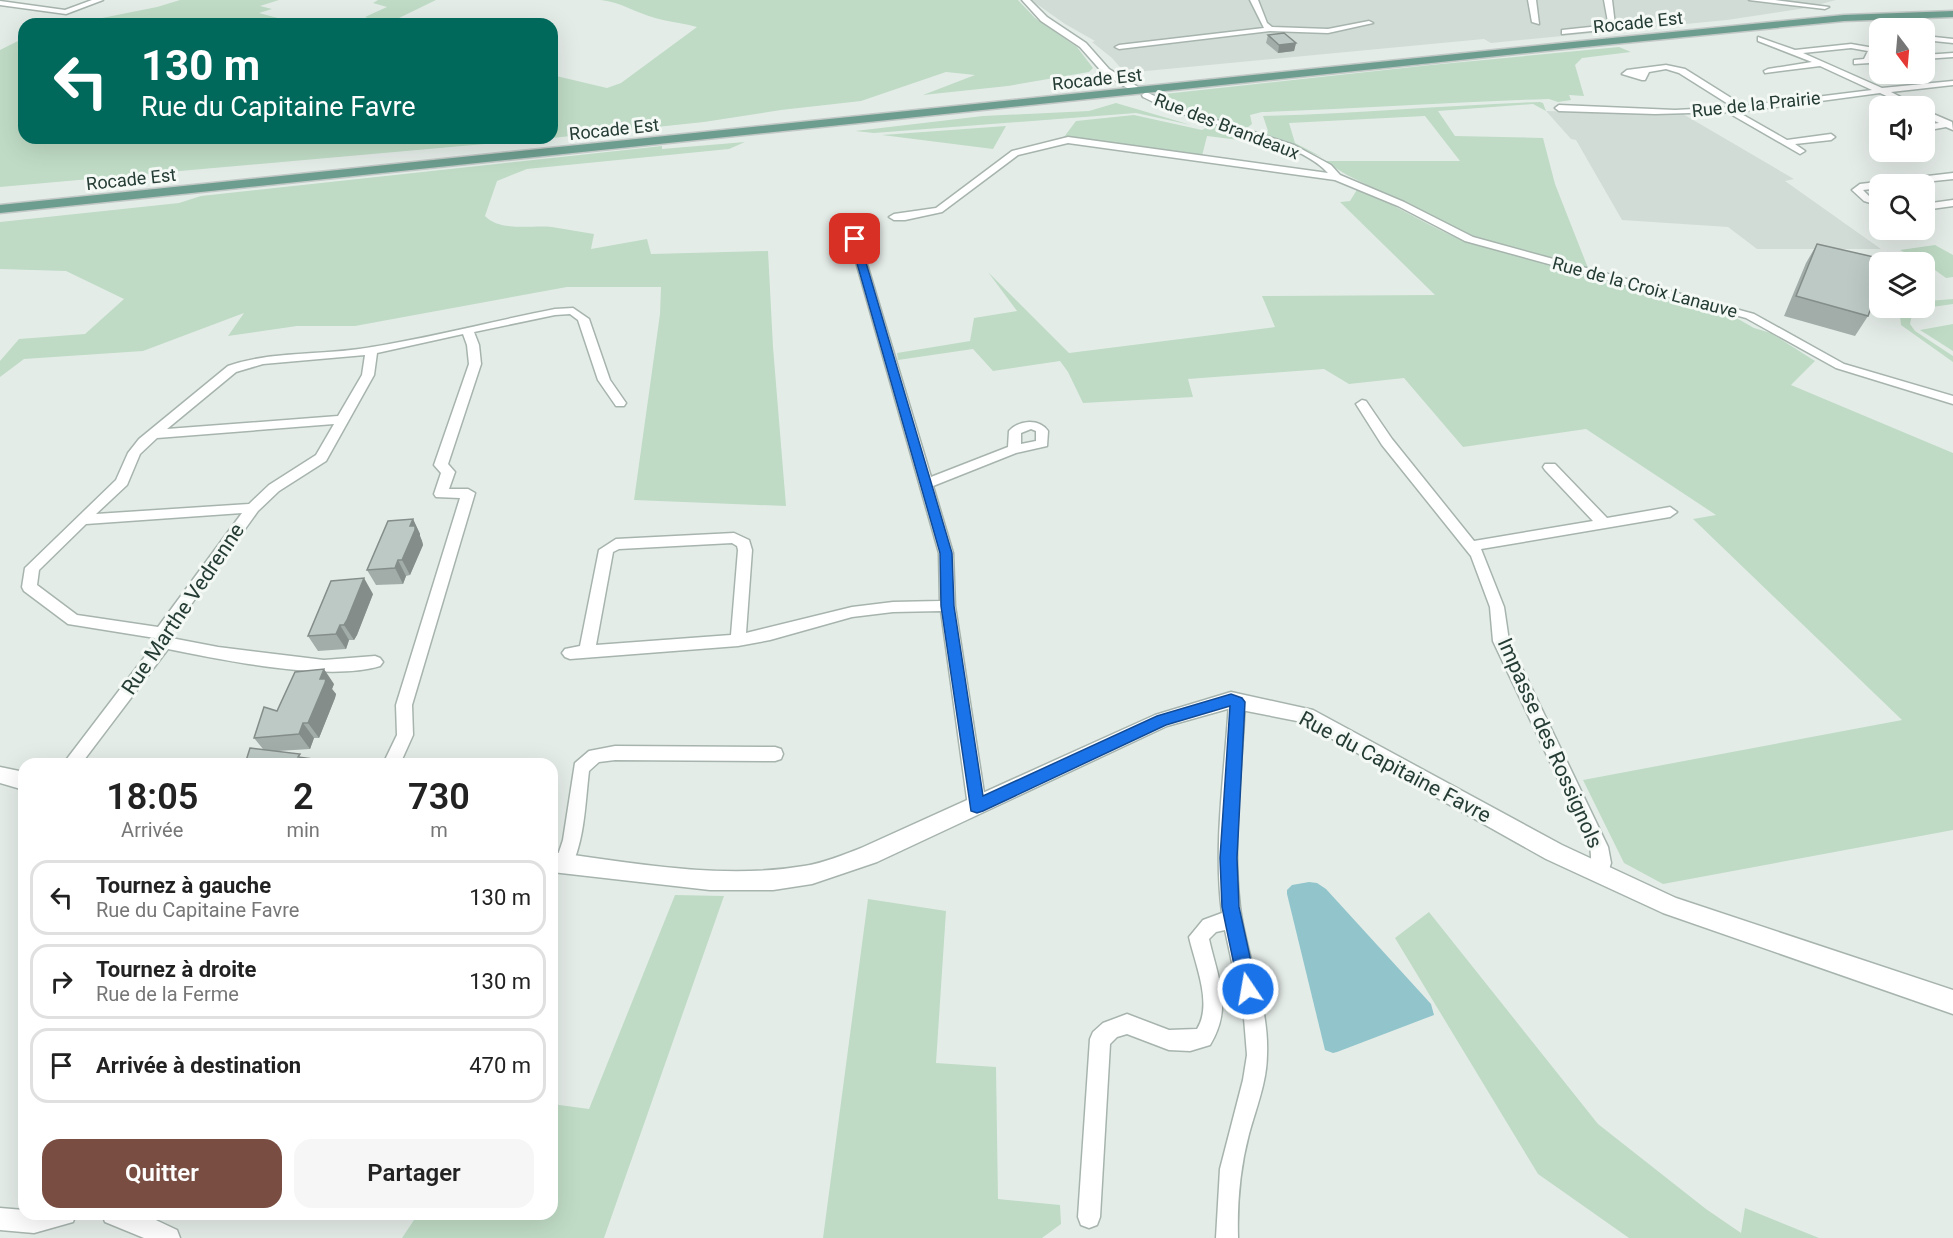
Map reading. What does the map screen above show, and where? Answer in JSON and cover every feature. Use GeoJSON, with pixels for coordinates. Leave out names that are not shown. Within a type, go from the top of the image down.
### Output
{"type":"FeatureCollection","features":[{"type":"Feature","properties":{"kind":"main road","name":"Rocade Est"},"geometry":{"type":"LineString","coordinates":[[0,209],[1876,16],[1953,16]]}},
{"type":"Feature","properties":{"kind":"street"},"geometry":{"type":"LineString","coordinates":[[2,5],[66,12],[99,0]]}},
{"type":"Feature","properties":{"kind":"street","name":"Rue des Brandeaux"},"geometry":{"type":"LineString","coordinates":[[1026,0],[1044,19],[1083,45],[1106,71],[1135,88]]}},
{"type":"Feature","properties":{"kind":"street"},"geometry":{"type":"LineString","coordinates":[[1254,0],[1264,24],[1270,29]]}},
{"type":"Feature","properties":{"kind":"street"},"geometry":{"type":"LineString","coordinates":[[1532,0],[1536,22]]}},
{"type":"Feature","properties":{"kind":"street"},"geometry":{"type":"LineString","coordinates":[[1566,32],[1602,28],[1612,23],[1608,0]]}},
{"type":"Feature","properties":{"kind":"street"},"geometry":{"type":"LineString","coordinates":[[1753,0],[1824,7]]}},
{"type":"Feature","properties":{"kind":"street"},"geometry":{"type":"LineString","coordinates":[[1119,47],[1270,29],[1328,31],[1369,23]]}},
{"type":"Feature","properties":{"kind":"street"},"geometry":{"type":"LineString","coordinates":[[1761,39],[1796,52],[1894,96]]}},
{"type":"Feature","properties":{"kind":"street"},"geometry":{"type":"LineString","coordinates":[[1935,39],[1953,41]]}},
{"type":"Feature","properties":{"kind":"street"},"geometry":{"type":"LineString","coordinates":[[1796,52],[1851,46],[1869,49]]}},
{"type":"Feature","properties":{"kind":"street"},"geometry":{"type":"LineString","coordinates":[[1935,56],[1953,55]]}},
{"type":"Feature","properties":{"kind":"street"},"geometry":{"type":"LineString","coordinates":[[1857,62],[1869,59]]}},
{"type":"Feature","properties":{"kind":"street"},"geometry":{"type":"LineString","coordinates":[[1768,71],[1821,63]]}},
{"type":"Feature","properties":{"kind":"street"},"geometry":{"type":"LineString","coordinates":[[1646,69],[1666,67],[1682,71],[1742,108]]}},
{"type":"Feature","properties":{"kind":"street","name":"Rue de la Prairie"},"geometry":{"type":"LineString","coordinates":[[1559,108],[1659,112],[1729,110],[1880,89],[1953,83]]}},
{"type":"Feature","properties":{"kind":"street","name":"Rue des Brandeaux"},"geometry":{"type":"LineString","coordinates":[[1146,95],[1170,107],[1262,136],[1319,161],[1337,177]]}},
{"type":"Feature","properties":{"kind":"street"},"geometry":{"type":"LineString","coordinates":[[1729,110],[1800,151]]}},
{"type":"Feature","properties":{"kind":"street"},"geometry":{"type":"LineString","coordinates":[[1935,118],[1951,126]]}},
{"type":"Feature","properties":{"kind":"street"},"geometry":{"type":"LineString","coordinates":[[1935,127],[1951,126]]}},
{"type":"Feature","properties":{"kind":"street"},"geometry":{"type":"LineString","coordinates":[[1785,143],[1832,137]]}},
{"type":"Feature","properties":{"kind":"street"},"geometry":{"type":"LineString","coordinates":[[894,217],[939,210],[1015,153],[1058,141],[1078,140],[1337,177]]}},
{"type":"Feature","properties":{"kind":"street"},"geometry":{"type":"LineString","coordinates":[[1272,180],[1278,169]]}},
{"type":"Feature","properties":{"kind":"street"},"geometry":{"type":"LineString","coordinates":[[1935,178],[1953,176]]}},
{"type":"Feature","properties":{"kind":"street","name":"Rue de la Croix Lanauve"},"geometry":{"type":"LineString","coordinates":[[1337,177],[1401,204],[1468,239],[1741,314],[1766,323],[1840,366],[1953,400]]}},
{"type":"Feature","properties":{"kind":"street"},"geometry":{"type":"LineString","coordinates":[[1869,186],[1860,187],[1857,190],[1869,200]]}},
{"type":"Feature","properties":{"kind":"street"},"geometry":{"type":"LineString","coordinates":[[1935,205],[1953,203]]}},
{"type":"Feature","properties":{"kind":"street"},"geometry":{"type":"LineString","coordinates":[[853,234],[946,553],[948,606],[977,806]]}},
{"type":"Feature","properties":{"kind":"street"},"geometry":{"type":"LineString","coordinates":[[375,662],[324,666],[218,653],[163,637],[73,620],[29,587],[32,568],[122,482],[134,453],[152,434],[223,375],[245,363],[273,358],[313,358],[370,351],[555,312],[573,311],[583,319],[603,380],[620,403]]}},
{"type":"Feature","properties":{"kind":"street"},"geometry":{"type":"LineString","coordinates":[[393,758],[405,735],[404,705],[468,493],[441,494],[448,472],[441,465],[475,364],[473,345],[467,330]]}},
{"type":"Feature","properties":{"kind":"street","name":"Rue Marthe Vedrenne"},"geometry":{"type":"LineString","coordinates":[[75,758],[253,507],[274,488],[321,458],[368,375],[370,351]]}},
{"type":"Feature","properties":{"kind":"street","name":"Impasse des Rossignols"},"geometry":{"type":"LineString","coordinates":[[1362,404],[1387,442],[1477,554],[1497,607],[1501,642],[1576,804],[1599,847],[1602,863],[1600,873]]}},
{"type":"Feature","properties":{"kind":"street"},"geometry":{"type":"LineString","coordinates":[[152,434],[342,420]]}},
{"type":"Feature","properties":{"kind":"street"},"geometry":{"type":"LineString","coordinates":[[927,483],[954,475],[1014,448]]}},
{"type":"Feature","properties":{"kind":"street"},"geometry":{"type":"LineString","coordinates":[[1551,466],[1604,524]]}},
{"type":"Feature","properties":{"kind":"street"},"geometry":{"type":"LineString","coordinates":[[81,520],[253,507]]}},
{"type":"Feature","properties":{"kind":"street"},"geometry":{"type":"LineString","coordinates":[[1472,546],[1671,512]]}},
{"type":"Feature","properties":{"kind":"street"},"geometry":{"type":"LineString","coordinates":[[587,652],[606,550],[616,544],[734,538],[744,543],[746,550],[738,640]]}},
{"type":"Feature","properties":{"kind":"street"},"geometry":{"type":"LineString","coordinates":[[570,653],[738,640],[770,634],[852,612],[893,607],[948,606]]}},
{"type":"Feature","properties":{"kind":"street","name":"Rue du Capitaine Favre"},"geometry":{"type":"LineString","coordinates":[[558,863],[737,881],[779,879],[825,871],[869,855],[1162,720],[1231,700],[1306,715],[1554,852],[1671,906],[1953,1002]]}},
{"type":"Feature","properties":{"kind":"street"},"geometry":{"type":"LineString","coordinates":[[1227,1238],[1226,1214],[1235,1147],[1254,1086],[1257,1052],[1253,1012],[1233,920],[1228,858],[1237,702]]}},
{"type":"Feature","properties":{"kind":"street"},"geometry":{"type":"LineString","coordinates":[[558,863],[572,840],[581,768],[587,760],[595,756],[615,753],[774,754]]}},
{"type":"Feature","properties":{"kind":"street"},"geometry":{"type":"LineString","coordinates":[[0,775],[18,780]]}},
{"type":"Feature","properties":{"kind":"street"},"geometry":{"type":"LineString","coordinates":[[1089,1217],[1100,1039],[1107,1031],[1126,1024],[1141,1026],[1167,1040],[1186,1042],[1203,1038],[1211,1025],[1214,1005],[1199,937],[1212,924],[1233,920]]}},
{"type":"Feature","properties":{"kind":"street"},"geometry":{"type":"LineString","coordinates":[[0,1219],[34,1222],[42,1220]]}},
{"type":"Feature","properties":{"kind":"street"},"geometry":{"type":"LineString","coordinates":[[132,1220],[169,1238]]}},
{"type":"Feature","properties":{"kind":"shaded area"},"geometry":{"type":"Polygon","coordinates":[[[1031,0],[1836,0],[1806,8],[1727,20],[1491,43],[1484,39],[1125,73],[1112,58],[1092,42],[1095,41],[1065,24],[1031,0]]]}},
{"type":"Feature","properties":{"kind":"shaded area"},"geometry":{"type":"Polygon","coordinates":[[[1546,111],[1683,114],[1794,179],[1785,181],[1881,249],[1757,249],[1728,227],[1622,220],[1576,140],[1571,139],[1546,111]]]}},
{"type":"Feature","properties":{"kind":"green space"},"geometry":{"type":"Polygon","coordinates":[[[180,0],[279,0],[260,6],[272,9],[259,13],[278,18],[102,18],[180,0]]]}},
{"type":"Feature","properties":{"kind":"green space"},"geometry":{"type":"Polygon","coordinates":[[[378,0],[436,0],[399,18],[365,17],[387,7],[373,3],[378,0]]]}},
{"type":"Feature","properties":{"kind":"green space"},"geometry":{"type":"Polygon","coordinates":[[[601,0],[1018,0],[1035,18],[1077,47],[1093,68],[1089,72],[1008,86],[923,95],[975,75],[946,72],[861,101],[704,122],[558,137],[558,76],[607,88],[621,83],[697,27],[655,18],[601,0]]]}},
{"type":"Feature","properties":{"kind":"green space"},"geometry":{"type":"Polygon","coordinates":[[[18,41],[18,144],[484,144],[0,187],[0,50],[18,41]]]}},
{"type":"Feature","properties":{"kind":"green space"},"geometry":{"type":"Polygon","coordinates":[[[1619,47],[1631,52],[1582,58],[1575,65],[1584,96],[1569,95],[1571,100],[1558,102],[1549,99],[1262,112],[1250,115],[1252,124],[1247,128],[1175,106],[1155,95],[1431,65],[1619,47]]]}},
{"type":"Feature","properties":{"kind":"green space"},"geometry":{"type":"Polygon","coordinates":[[[1116,103],[1191,125],[1136,113],[874,133],[855,131],[983,116],[1089,111],[1116,103]]]}},
{"type":"Feature","properties":{"kind":"green space"},"geometry":{"type":"Polygon","coordinates":[[[1543,103],[1546,111],[1533,104],[1438,111],[1455,136],[1543,138],[1555,184],[1588,268],[1501,246],[1464,233],[1347,175],[1324,161],[1460,161],[1425,116],[1289,123],[1295,143],[1322,157],[1262,133],[1268,131],[1263,116],[1543,103]]]}},
{"type":"Feature","properties":{"kind":"green space"},"geometry":{"type":"Polygon","coordinates":[[[1134,115],[1202,130],[1213,124],[1241,132],[1239,140],[1207,136],[1202,156],[1064,137],[1076,121],[1134,115]]]}},
{"type":"Feature","properties":{"kind":"green space"},"geometry":{"type":"Polygon","coordinates":[[[1006,126],[993,149],[882,135],[1006,126]]]}},
{"type":"Feature","properties":{"kind":"green space"},"geometry":{"type":"Polygon","coordinates":[[[745,142],[729,149],[527,169],[497,181],[485,216],[491,221],[508,226],[552,227],[594,234],[591,249],[647,239],[651,254],[768,251],[786,506],[634,500],[660,314],[661,287],[567,287],[355,326],[297,326],[228,336],[244,313],[143,351],[24,359],[0,377],[0,361],[19,339],[85,334],[124,299],[66,271],[0,269],[0,222],[179,203],[201,196],[662,146],[662,149],[745,142]]]}},
{"type":"Feature","properties":{"kind":"green space"},"geometry":{"type":"Polygon","coordinates":[[[1358,188],[1469,243],[1726,312],[1754,328],[1771,333],[1815,361],[1791,385],[1953,453],[1953,830],[1663,884],[1624,863],[1583,780],[1902,720],[1693,519],[1716,515],[1586,429],[1463,447],[1404,378],[1349,384],[1324,369],[1188,379],[1193,397],[1083,403],[1060,361],[993,371],[973,349],[898,360],[897,353],[970,341],[974,318],[1017,311],[988,272],[1069,353],[1275,327],[1262,296],[1435,295],[1340,202],[1350,201],[1358,188]]]}},
{"type":"Feature","properties":{"kind":"green space"},"geometry":{"type":"Polygon","coordinates":[[[1935,245],[1953,255],[1953,277],[1946,278],[1935,270],[1935,252],[1900,250],[1935,245]]]}},
{"type":"Feature","properties":{"kind":"green space"},"geometry":{"type":"Polygon","coordinates":[[[1953,299],[1953,304],[1935,307],[1935,300],[1953,299]]]}},
{"type":"Feature","properties":{"kind":"green space"},"geometry":{"type":"Polygon","coordinates":[[[1900,318],[1911,318],[1910,324],[1915,331],[1953,356],[1953,362],[1901,325],[1900,318]]]}},
{"type":"Feature","properties":{"kind":"green space"},"geometry":{"type":"Polygon","coordinates":[[[1953,324],[1953,351],[1920,330],[1953,324]]]}},
{"type":"Feature","properties":{"kind":"green space"},"geometry":{"type":"Polygon","coordinates":[[[675,895],[724,896],[604,1238],[402,1238],[414,1220],[558,1220],[558,1105],[589,1109],[675,895]]]}},
{"type":"Feature","properties":{"kind":"green space"},"geometry":{"type":"Polygon","coordinates":[[[868,899],[946,911],[936,1063],[996,1067],[998,1199],[1060,1205],[1061,1224],[1042,1238],[823,1238],[868,899]]]}},
{"type":"Feature","properties":{"kind":"green space"},"geometry":{"type":"Polygon","coordinates":[[[1429,912],[1598,1124],[1706,1209],[1741,1233],[1745,1208],[1819,1238],[1629,1238],[1538,1174],[1395,938],[1429,912]]]}},
{"type":"Feature","properties":{"kind":"water"},"geometry":{"type":"Polygon","coordinates":[[[1317,883],[1326,889],[1431,1004],[1434,1015],[1337,1052],[1325,1050],[1287,894],[1287,890],[1292,885],[1317,883]]]}},
{"type":"Feature","properties":{"kind":"building"},"geometry":{"type":"Polygon","coordinates":[[[1284,33],[1296,43],[1279,45],[1268,35],[1284,33]]]}},
{"type":"Feature","properties":{"kind":"building"},"geometry":{"type":"Polygon","coordinates":[[[1817,244],[1869,256],[1868,316],[1796,296],[1817,244]]]}},
{"type":"Feature","properties":{"kind":"building"},"geometry":{"type":"Polygon","coordinates":[[[413,519],[410,526],[415,526],[415,530],[402,560],[398,560],[395,568],[367,570],[388,521],[413,519]]]}},
{"type":"Feature","properties":{"kind":"building"},"geometry":{"type":"Polygon","coordinates":[[[364,578],[347,620],[344,625],[340,625],[336,634],[308,636],[331,581],[364,578]]]}},
{"type":"Feature","properties":{"kind":"building"},"geometry":{"type":"Polygon","coordinates":[[[324,669],[320,679],[326,679],[325,683],[308,723],[303,723],[299,734],[254,738],[264,707],[277,711],[295,672],[324,669]]]}},
{"type":"Feature","properties":{"kind":"building"},"geometry":{"type":"Polygon","coordinates":[[[250,748],[300,754],[298,757],[306,758],[247,758],[250,748]]]}},
{"type":"Feature","properties":{"kind":"route"},"geometry":{"type":"LineString","coordinates":[[855,239],[946,553],[948,606],[977,806],[1162,720],[1231,700],[1237,702],[1228,858],[1231,907],[1248,989]]}}]}
